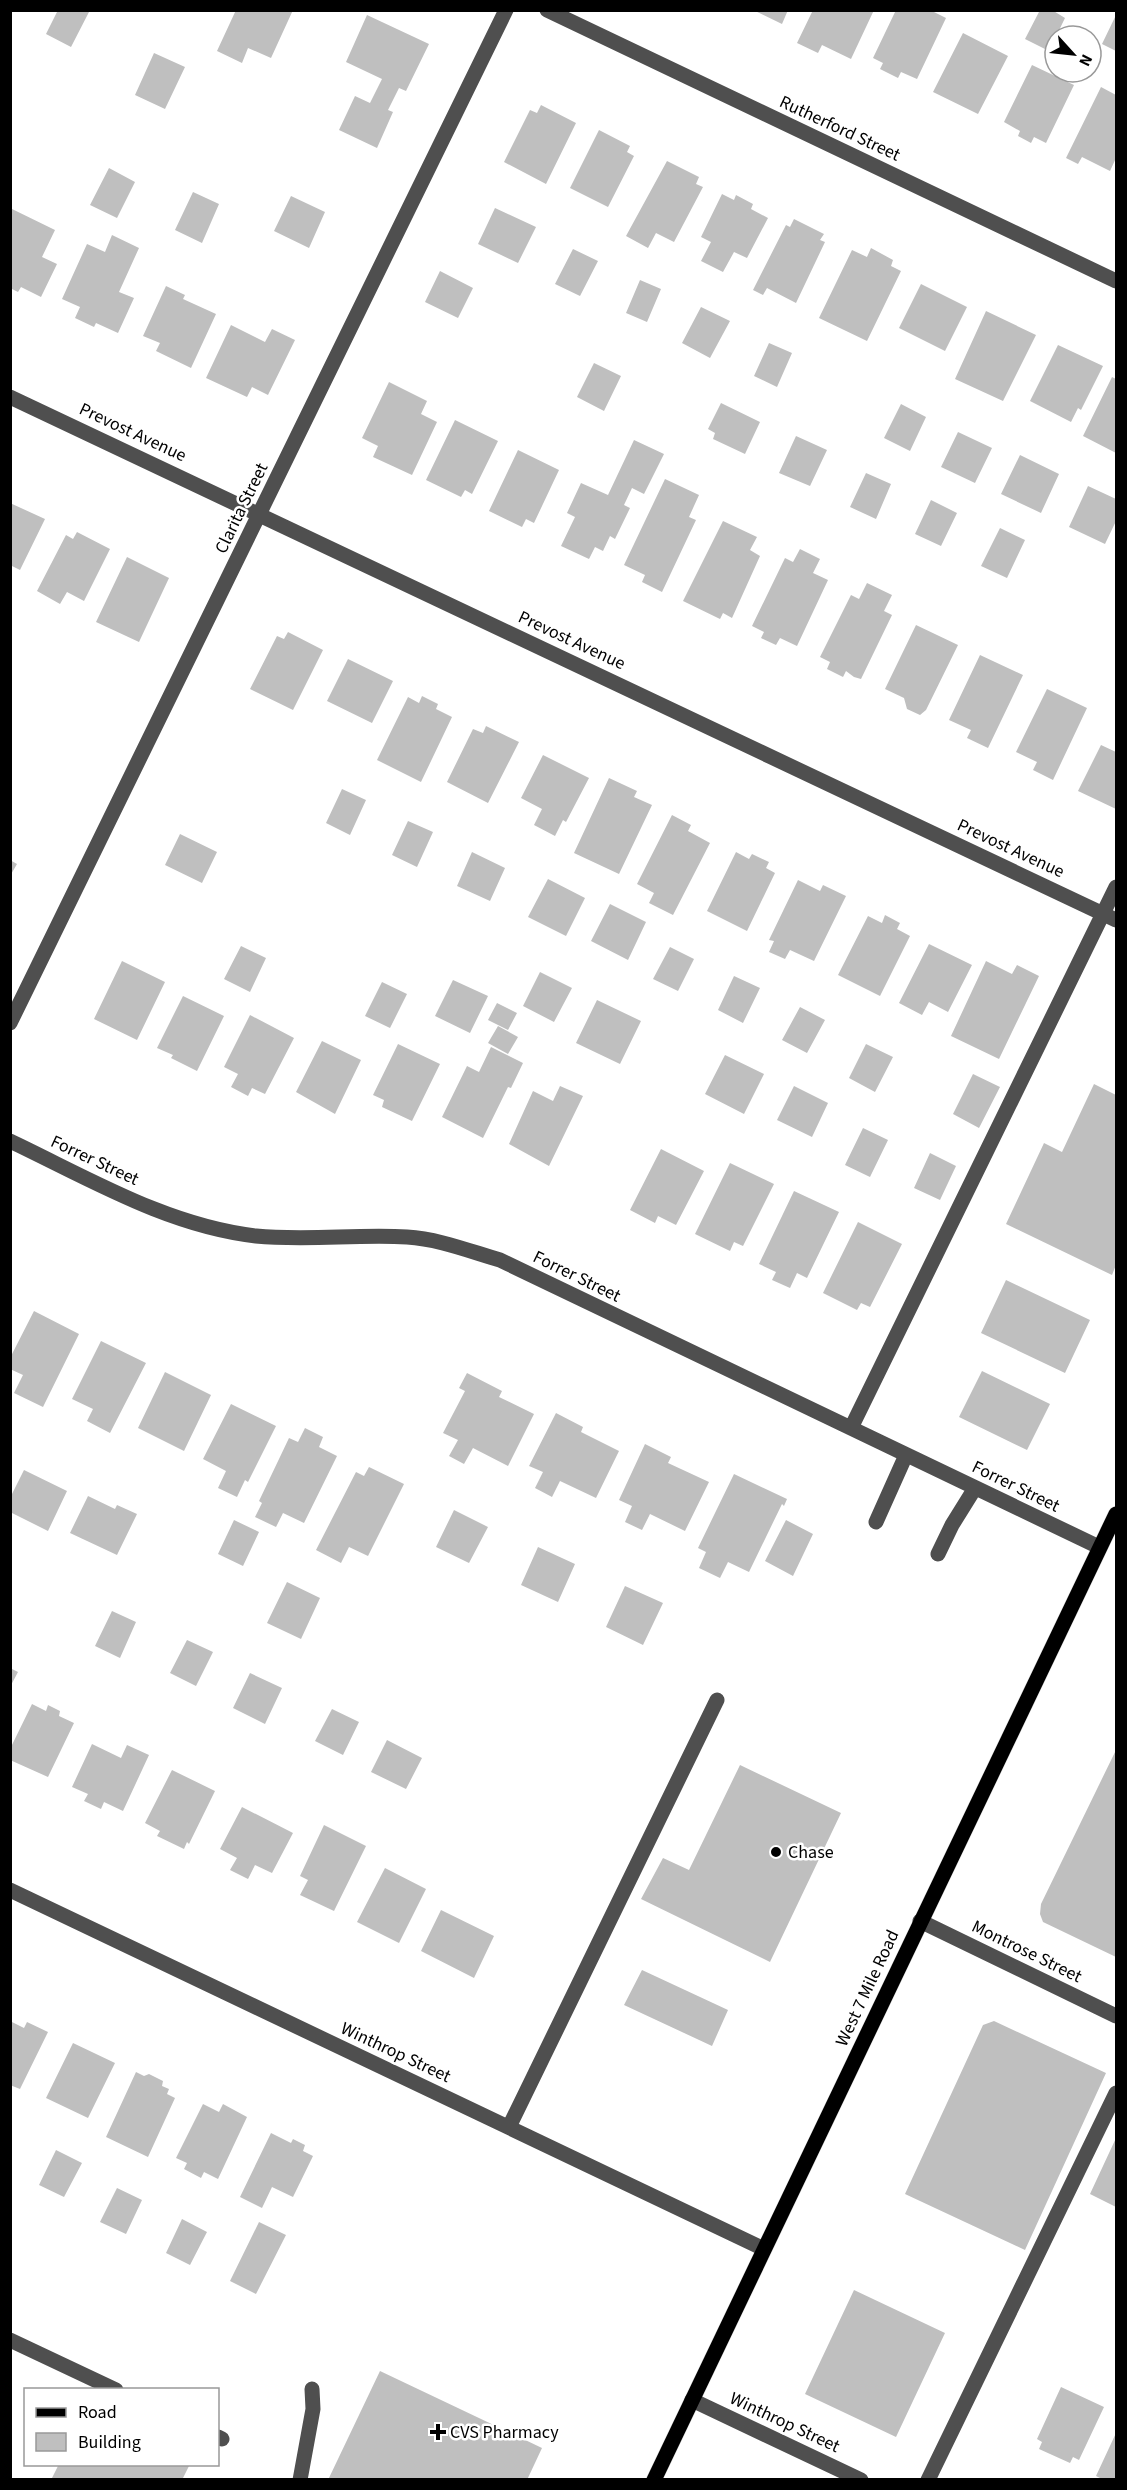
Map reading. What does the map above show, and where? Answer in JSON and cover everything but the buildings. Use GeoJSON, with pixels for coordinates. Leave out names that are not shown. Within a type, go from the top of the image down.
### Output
{"type":"FeatureCollection","features":[{"type":"Feature","properties":{"kind":"main road","name":"West 7 Mile Road"},"geometry":{"type":"LineString","coordinates":[[654,2480],[1116,1514]]}},
{"type":"Feature","properties":{"kind":"street","name":"Clarita Street"},"geometry":{"type":"LineString","coordinates":[[10,1023],[506,10]]}},
{"type":"Feature","properties":{"kind":"street","name":"Rutherford Street"},"geometry":{"type":"LineString","coordinates":[[547,10],[1116,281]]}},
{"type":"Feature","properties":{"kind":"street","name":"Prevost Avenue"},"geometry":{"type":"LineString","coordinates":[[10,397],[1110,916]]}},
{"type":"Feature","properties":{"kind":"street"},"geometry":{"type":"LineString","coordinates":[[851,1428],[1110,916],[1116,887]]}},
{"type":"Feature","properties":{"kind":"street","name":"Forrer Street"},"geometry":{"type":"LineString","coordinates":[[10,1142],[164,1214],[198,1226],[258,1236],[408,1237],[442,1242],[500,1260],[1099,1547]]}},
{"type":"Feature","properties":{"kind":"street"},"geometry":{"type":"LineString","coordinates":[[876,1522],[906,1455]]}},
{"type":"Feature","properties":{"kind":"street"},"geometry":{"type":"LineString","coordinates":[[938,1554],[952,1525],[975,1488]]}},
{"type":"Feature","properties":{"kind":"street"},"geometry":{"type":"LineString","coordinates":[[509,2127],[717,1700]]}},
{"type":"Feature","properties":{"kind":"street","name":"Winthrop Street"},"geometry":{"type":"LineString","coordinates":[[10,1890],[764,2248]]}},
{"type":"Feature","properties":{"kind":"street","name":"Montrose Street"},"geometry":{"type":"LineString","coordinates":[[920,1921],[1116,2016]]}},
{"type":"Feature","properties":{"kind":"street"},"geometry":{"type":"LineString","coordinates":[[928,2480],[1116,2093]]}},
{"type":"Feature","properties":{"kind":"street"},"geometry":{"type":"LineString","coordinates":[[10,2340],[112,2388]]}},
{"type":"Feature","properties":{"kind":"street"},"geometry":{"type":"LineString","coordinates":[[300,2480],[313,2409],[312,2389]]}},
{"type":"Feature","properties":{"kind":"street","name":"Winthrop Street"},"geometry":{"type":"LineString","coordinates":[[692,2400],[861,2480]]}},
{"type":"Feature","properties":{"kind":"place","name":"Chase"},"geometry":{"type":"Point","coordinates":[776,1852]}},
{"type":"Feature","properties":{"kind":"place","name":"CVS Pharmacy"},"geometry":{"type":"Point","coordinates":[438,2432]}}]}
